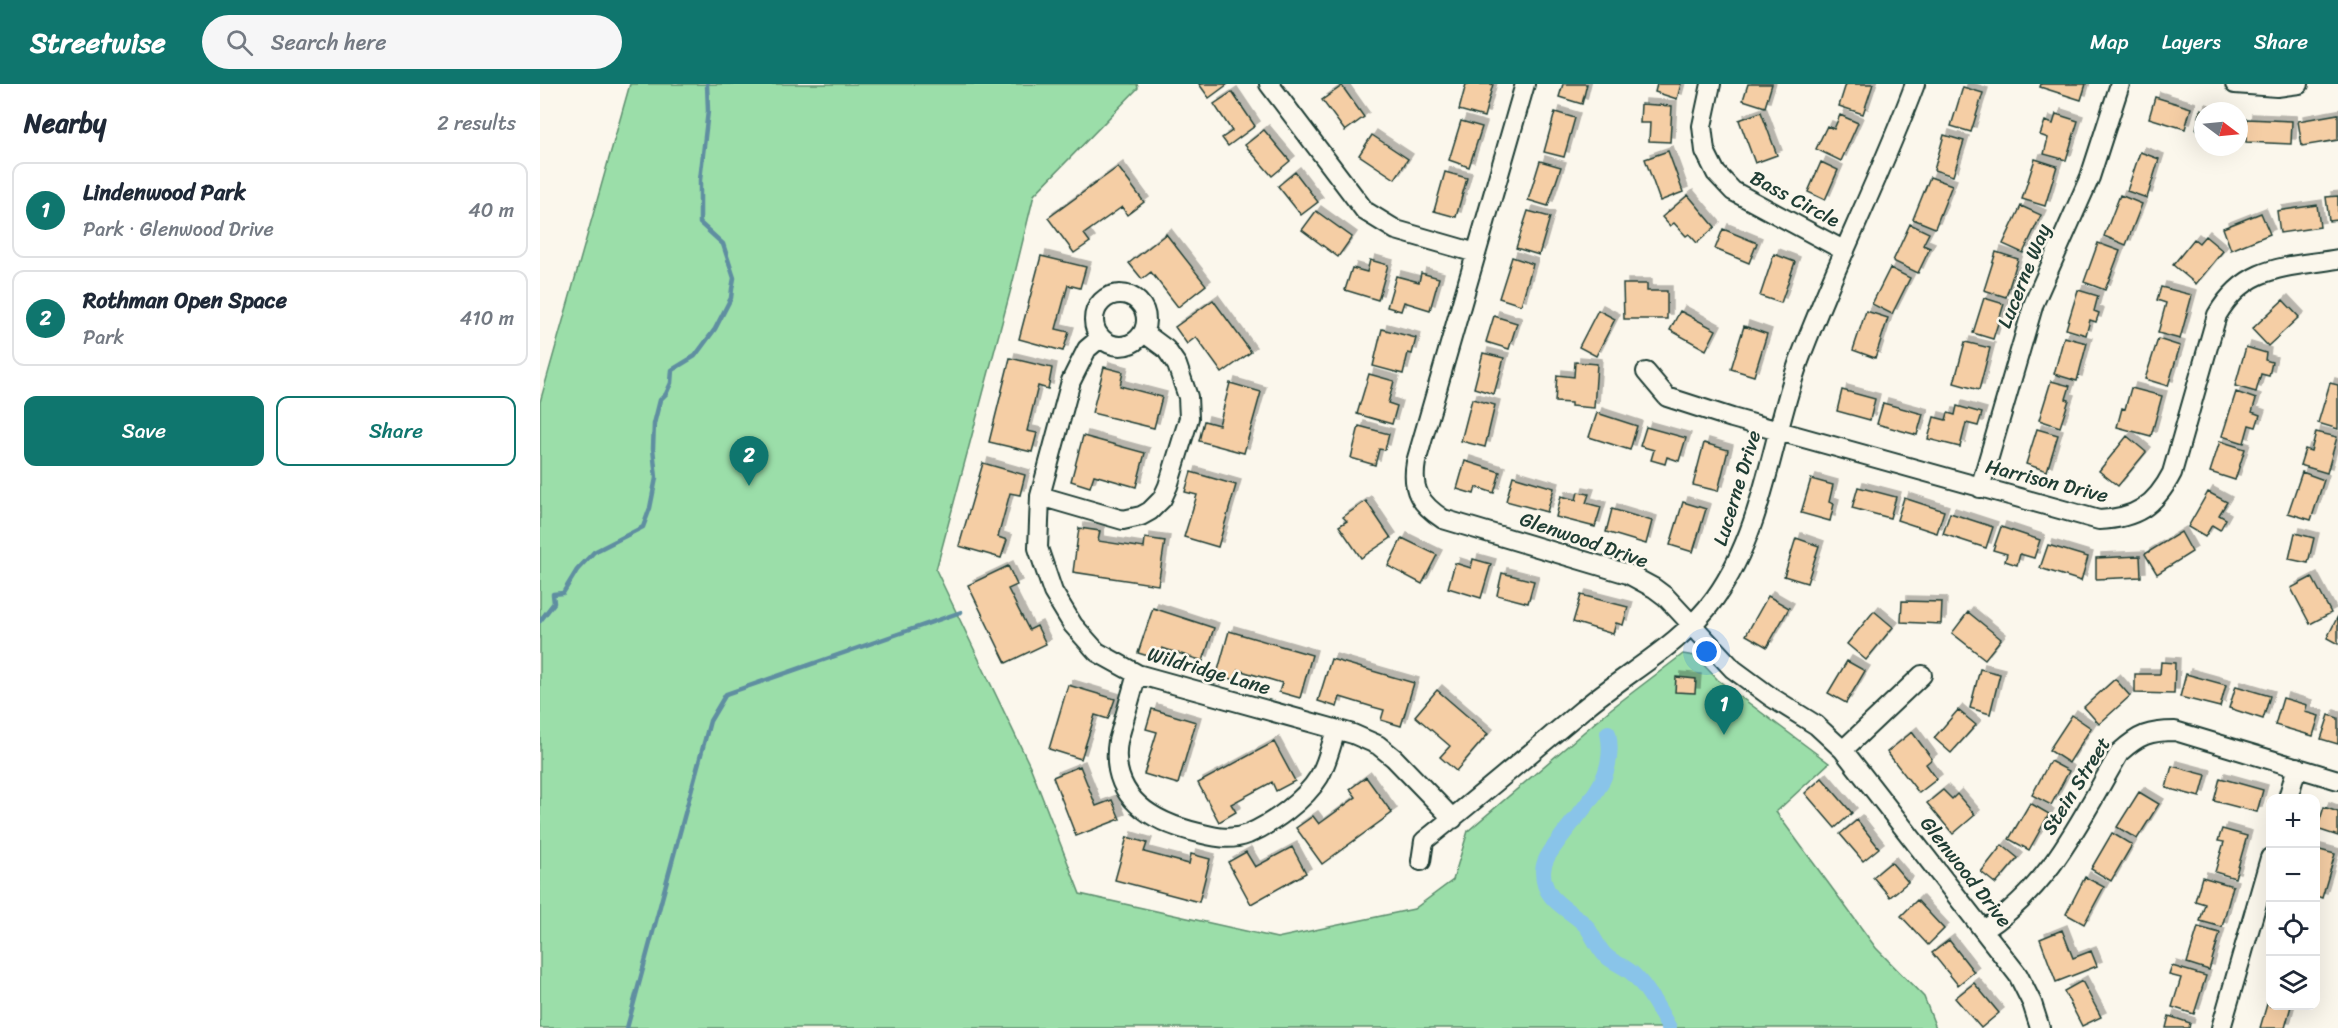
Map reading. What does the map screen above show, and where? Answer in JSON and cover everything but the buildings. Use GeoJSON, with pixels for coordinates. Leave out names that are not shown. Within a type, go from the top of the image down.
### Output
{"type":"FeatureCollection","features":[{"type":"Feature","properties":{"kind":"street"},"geometry":{"type":"LineString","coordinates":[[1269,84],[1365,211],[1396,230],[1476,253]]}},
{"type":"Feature","properties":{"kind":"street","name":"Glenwood Drive"},"geometry":{"type":"LineString","coordinates":[[1525,84],[1416,462],[1414,475],[1417,494],[1428,509],[1443,519],[1628,574],[1654,588],[1666,597],[1733,669],[1771,697],[1816,725],[1843,750],[2018,975],[2032,1003],[2040,1028]]}},
{"type":"Feature","properties":{"kind":"street","name":"Bass Circle"},"geometry":{"type":"LineString","coordinates":[[1711,84],[1702,126],[1705,151],[1716,173],[1733,191],[1845,251]]}},
{"type":"Feature","properties":{"kind":"street","name":"Lucerne Drive"},"geometry":{"type":"LineString","coordinates":[[1421,861],[1424,841],[1587,706],[1692,626],[1714,599],[1734,568],[1753,524],[1799,361],[1894,142],[1915,84]]}},
{"type":"Feature","properties":{"kind":"street","name":"Lucerne Way"},"geometry":{"type":"LineString","coordinates":[[1980,488],[2034,303],[2090,177],[2120,84]]}},
{"type":"Feature","properties":{"kind":"street"},"geometry":{"type":"LineString","coordinates":[[2235,84],[2277,87],[2299,84]]}},
{"type":"Feature","properties":{"kind":"street","name":"Harrison Drive"},"geometry":{"type":"LineString","coordinates":[[1646,372],[1667,397],[1980,488],[2099,520],[2118,519],[2135,513],[2151,503],[2163,489],[2172,473],[2217,315],[2227,299],[2244,282],[2266,271],[2338,259]]}},
{"type":"Feature","properties":{"kind":"street"},"geometry":{"type":"LineString","coordinates":[[1123,294],[1135,298],[1143,307],[1146,320],[1143,332],[1135,342],[1123,346],[1111,345],[1100,338],[1094,326],[1094,314],[1100,302],[1110,295],[1123,294]]}},
{"type":"Feature","properties":{"kind":"street"},"geometry":{"type":"LineString","coordinates":[[1040,496],[1124,520],[1141,516],[1162,499],[1189,418],[1188,397],[1177,364],[1166,349],[1143,332]]}},
{"type":"Feature","properties":{"kind":"street","name":"Wildridge Lane"},"geometry":{"type":"LineString","coordinates":[[1100,338],[1087,349],[1071,381],[1040,496],[1038,548],[1053,592],[1073,625],[1097,652],[1137,674],[1353,734],[1378,745],[1415,778],[1453,819]]}},
{"type":"Feature","properties":{"kind":"street"},"geometry":{"type":"LineString","coordinates":[[1137,674],[1118,741],[1116,753],[1119,777],[1132,801],[1162,822],[1176,828],[1221,838],[1233,838],[1248,834],[1262,826],[1295,804],[1320,776],[1336,730]]}},
{"type":"Feature","properties":{"kind":"street"},"geometry":{"type":"LineString","coordinates":[[1843,750],[1922,675]]}},
{"type":"Feature","properties":{"kind":"street","name":"Stein Street"},"geometry":{"type":"LineString","coordinates":[[1984,930],[2030,894],[2054,864],[2120,752],[2135,739],[2154,731],[2175,731],[2338,780]]}},
{"type":"Feature","properties":{"kind":"street"},"geometry":{"type":"LineString","coordinates":[[2289,794],[2297,767]]}},
{"type":"Feature","properties":{"kind":"street"},"geometry":{"type":"LineString","coordinates":[[2221,1028],[2266,875]]}},
{"type":"Feature","properties":{"kind":"green space"},"geometry":{"type":"Polygon","coordinates":[[[630,84],[1137,84],[1138,88],[1034,195],[936,570],[1030,766],[1080,894],[1277,938],[1414,909],[1453,880],[1468,831],[1612,708],[1683,654],[1695,656],[1718,680],[1829,763],[1776,812],[1876,948],[1924,997],[1936,1028],[540,1028],[540,402],[630,84]]]}},
{"type":"Feature","properties":{"kind":"waterway"},"geometry":{"type":"LineString","coordinates":[[540,621],[554,603],[553,594],[563,593],[577,570],[594,552],[643,527],[650,508],[656,478],[653,448],[654,424],[660,400],[671,383],[672,370],[695,356],[715,329],[731,298],[734,278],[723,244],[700,223],[700,180],[708,111],[707,84]]}},
{"type":"Feature","properties":{"kind":"waterway"},"geometry":{"type":"LineString","coordinates":[[627,1028],[710,721],[726,694],[961,612]]}},
{"type":"Feature","properties":{"kind":"waterway"},"geometry":{"type":"LineString","coordinates":[[1608,733],[1610,750],[1603,779],[1588,804],[1548,855],[1543,868],[1544,883],[1553,898],[1587,927],[1604,954],[1631,972],[1639,981],[1669,1028]]}},
{"type":"Feature","properties":{"kind":"place","name":"Rothman Open Space"},"geometry":{"type":"Point","coordinates":[749,486]}},
{"type":"Feature","properties":{"kind":"place","name":"Lindenwood Park"},"geometry":{"type":"Point","coordinates":[1724,735]}}]}
